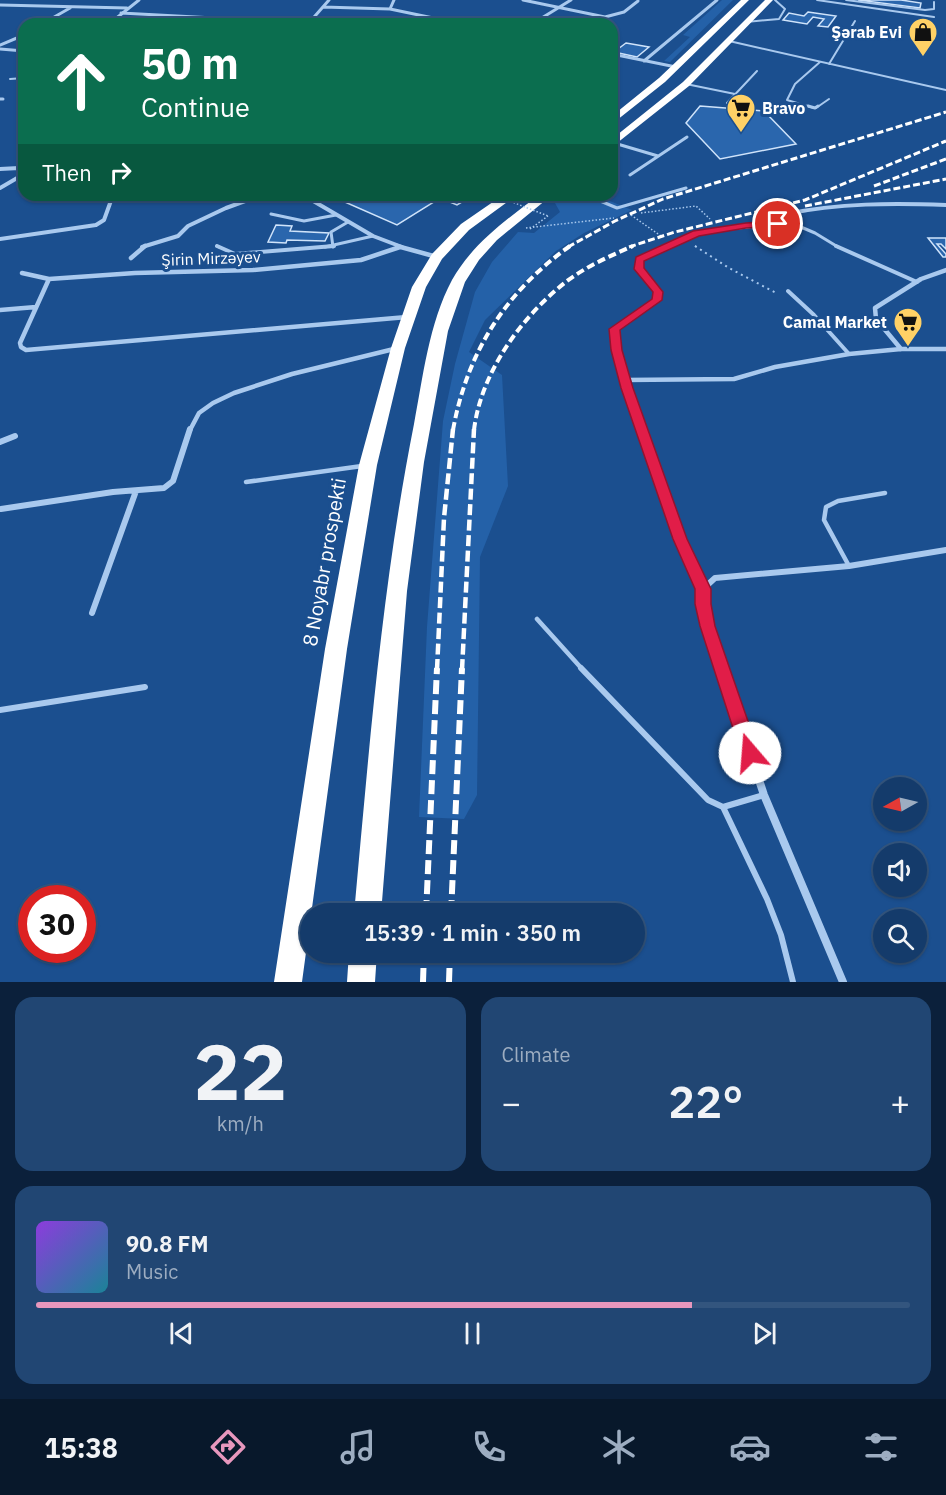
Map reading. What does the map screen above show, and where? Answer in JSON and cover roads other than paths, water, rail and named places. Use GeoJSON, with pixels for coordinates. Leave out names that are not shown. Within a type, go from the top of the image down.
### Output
{"type":"FeatureCollection","features":[{"type":"Feature","properties":{"kind":"highway"},"geometry":{"type":"LineString","coordinates":[[618,116],[676,67],[745,0]]}},
{"type":"Feature","properties":{"kind":"highway"},"geometry":{"type":"LineString","coordinates":[[618,140],[686,84],[769,0]]}},
{"type":"Feature","properties":{"kind":"highway"},"geometry":{"type":"LineString","coordinates":[[676,67],[698,71]]}},
{"type":"Feature","properties":{"kind":"highway","name":"8 Noyabr prospekti"},"geometry":{"type":"LineString","coordinates":[[288,982],[336,649],[368,465],[398,348],[419,287],[437,257],[465,227],[502,201]]}},
{"type":"Feature","properties":{"kind":"highway"},"geometry":{"type":"LineString","coordinates":[[368,903],[389,654],[415,454],[437,347],[454,293],[466,268],[491,238],[538,201]]}},
{"type":"Feature","properties":{"kind":"highway"},"geometry":{"type":"LineString","coordinates":[[361,982],[362,963]]}},
{"type":"Feature","properties":{"kind":"street"},"geometry":{"type":"LineString","coordinates":[[116,18],[140,0]]}},
{"type":"Feature","properties":{"kind":"street"},"geometry":{"type":"LineString","coordinates":[[313,18],[329,0]]}},
{"type":"Feature","properties":{"kind":"street"},"geometry":{"type":"LineString","coordinates":[[390,9],[394,0]]}},
{"type":"Feature","properties":{"kind":"street"},"geometry":{"type":"LineString","coordinates":[[523,0],[605,17],[624,12],[638,1]]}},
{"type":"Feature","properties":{"kind":"street"},"geometry":{"type":"LineString","coordinates":[[541,18],[572,0]]}},
{"type":"Feature","properties":{"kind":"street"},"geometry":{"type":"LineString","coordinates":[[644,61],[717,0]]}},
{"type":"Feature","properties":{"kind":"street"},"geometry":{"type":"LineString","coordinates":[[0,6],[127,8]]}},
{"type":"Feature","properties":{"kind":"street"},"geometry":{"type":"LineString","coordinates":[[53,18],[72,7]]}},
{"type":"Feature","properties":{"kind":"street"},"geometry":{"type":"LineString","coordinates":[[323,7],[390,9],[433,18]]}},
{"type":"Feature","properties":{"kind":"street"},"geometry":{"type":"LineString","coordinates":[[121,13],[215,18]]}},
{"type":"Feature","properties":{"kind":"street"},"geometry":{"type":"LineString","coordinates":[[0,47],[18,37]]}},
{"type":"Feature","properties":{"kind":"street"},"geometry":{"type":"LineString","coordinates":[[0,47],[18,50]]}},
{"type":"Feature","properties":{"kind":"street"},"geometry":{"type":"LineString","coordinates":[[620,56],[676,67]]}},
{"type":"Feature","properties":{"kind":"street"},"geometry":{"type":"LineString","coordinates":[[0,169],[18,168]]}},
{"type":"Feature","properties":{"kind":"street"},"geometry":{"type":"LineString","coordinates":[[0,188],[18,176]]}},
{"type":"Feature","properties":{"kind":"street"},"geometry":{"type":"LineString","coordinates":[[0,238],[96,225],[104,220],[111,201]]}},
{"type":"Feature","properties":{"kind":"street"},"geometry":{"type":"LineString","coordinates":[[131,258],[142,247],[178,236],[188,226],[245,201]]}},
{"type":"Feature","properties":{"kind":"street"},"geometry":{"type":"LineString","coordinates":[[313,201],[373,236],[400,247],[437,257]]}},
{"type":"Feature","properties":{"kind":"street"},"geometry":{"type":"LineString","coordinates":[[843,982],[764,795],[708,626],[703,604],[703,589],[680,539],[625,380],[617,350],[615,329],[657,300],[658,292],[639,269],[639,259],[696,233],[789,222],[786,214],[809,208],[853,204],[946,206]]}},
{"type":"Feature","properties":{"kind":"street","name":"Şirin Mirzəyev"},"geometry":{"type":"LineString","coordinates":[[22,273],[50,279],[135,273],[253,270],[361,260],[400,247]]}},
{"type":"Feature","properties":{"kind":"street"},"geometry":{"type":"LineString","coordinates":[[901,349],[876,319],[875,308],[917,282],[946,270]]}},
{"type":"Feature","properties":{"kind":"street"},"geometry":{"type":"LineString","coordinates":[[50,279],[20,343],[21,347],[26,350],[248,329],[408,317]]}},
{"type":"Feature","properties":{"kind":"street"},"geometry":{"type":"LineString","coordinates":[[0,310],[36,307]]}},
{"type":"Feature","properties":{"kind":"street"},"geometry":{"type":"LineString","coordinates":[[1,509],[113,492],[164,488],[173,481],[198,413],[213,402],[245,388],[398,348]]}},
{"type":"Feature","properties":{"kind":"street"},"geometry":{"type":"LineString","coordinates":[[625,380],[734,379],[775,367],[849,354],[901,349],[946,349]]}},
{"type":"Feature","properties":{"kind":"street"},"geometry":{"type":"LineString","coordinates":[[0,442],[15,436]]}},
{"type":"Feature","properties":{"kind":"street"},"geometry":{"type":"LineString","coordinates":[[92,613],[136,491]]}},
{"type":"Feature","properties":{"kind":"street"},"geometry":{"type":"LineString","coordinates":[[703,589],[715,578],[849,566],[946,550]]}},
{"type":"Feature","properties":{"kind":"lane"},"geometry":{"type":"LineString","coordinates":[[746,22],[779,19],[784,7],[775,0]]}},
{"type":"Feature","properties":{"kind":"lane"},"geometry":{"type":"LineString","coordinates":[[818,0],[934,17]]}},
{"type":"Feature","properties":{"kind":"lane"},"geometry":{"type":"LineString","coordinates":[[846,0],[925,10],[934,9],[934,2]]}},
{"type":"Feature","properties":{"kind":"lane"},"geometry":{"type":"LineString","coordinates":[[829,64],[855,21]]}},
{"type":"Feature","properties":{"kind":"lane"},"geometry":{"type":"LineString","coordinates":[[729,41],[946,90]]}},
{"type":"Feature","properties":{"kind":"lane"},"geometry":{"type":"LineString","coordinates":[[820,62],[807,70],[787,94],[787,100],[815,108],[829,99]]}},
{"type":"Feature","properties":{"kind":"lane"},"geometry":{"type":"LineString","coordinates":[[727,103],[757,71]]}},
{"type":"Feature","properties":{"kind":"lane"},"geometry":{"type":"LineString","coordinates":[[10,79],[18,78]]}},
{"type":"Feature","properties":{"kind":"lane"},"geometry":{"type":"LineString","coordinates":[[686,84],[735,94]]}},
{"type":"Feature","properties":{"kind":"lane"},"geometry":{"type":"LineString","coordinates":[[630,175],[687,137]]}},
{"type":"Feature","properties":{"kind":"lane"},"geometry":{"type":"LineString","coordinates":[[618,145],[658,156]]}},
{"type":"Feature","properties":{"kind":"lane"},"geometry":{"type":"LineString","coordinates":[[600,201],[617,208],[686,188]]}},
{"type":"Feature","properties":{"kind":"lane"},"geometry":{"type":"LineString","coordinates":[[271,214],[299,223],[336,215]]}},
{"type":"Feature","properties":{"kind":"lane"},"geometry":{"type":"LineString","coordinates":[[333,247],[331,232],[348,222]]}},
{"type":"Feature","properties":{"kind":"lane"},"geometry":{"type":"LineString","coordinates":[[789,222],[815,233],[842,250],[869,259],[917,282]]}},
{"type":"Feature","properties":{"kind":"lane"},"geometry":{"type":"LineString","coordinates":[[218,246],[235,254],[333,247],[373,236]]}},
{"type":"Feature","properties":{"kind":"lane"},"geometry":{"type":"LineString","coordinates":[[788,291],[814,315],[849,354]]}},
{"type":"Feature","properties":{"kind":"lane"},"geometry":{"type":"LineString","coordinates":[[246,482],[368,465]]}},
{"type":"Feature","properties":{"kind":"lane"},"geometry":{"type":"LineString","coordinates":[[849,566],[824,520],[826,507],[838,501],[885,493]]}},
{"type":"Feature","properties":{"kind":"lane"},"geometry":{"type":"LineString","coordinates":[[537,619],[608,698],[708,800],[723,807],[767,899],[781,935],[793,982]]}},
{"type":"Feature","properties":{"kind":"lane"},"geometry":{"type":"LineString","coordinates":[[0,710],[145,687]]}},
{"type":"Feature","properties":{"kind":"lane"},"geometry":{"type":"LineString","coordinates":[[723,807],[764,795]]}},
{"type":"Feature","properties":{"kind":"railway"},"geometry":{"type":"LineString","coordinates":[[568,247],[615,221],[663,199],[946,112]]}},
{"type":"Feature","properties":{"kind":"railway"},"geometry":{"type":"LineString","coordinates":[[629,247],[675,232],[805,200],[946,141]]}},
{"type":"Feature","properties":{"kind":"railway"},"geometry":{"type":"LineString","coordinates":[[874,186],[946,159]]}},
{"type":"Feature","properties":{"kind":"railway"},"geometry":{"type":"LineString","coordinates":[[805,206],[946,179]]}},
{"type":"Feature","properties":{"kind":"railway"},"geometry":{"type":"LineString","coordinates":[[453,430],[468,375],[492,326],[526,283],[570,246]]}},
{"type":"Feature","properties":{"kind":"railway"},"geometry":{"type":"LineString","coordinates":[[474,430],[478,408],[495,367],[506,347],[534,311],[567,281],[633,246]]}},
{"type":"Feature","properties":{"kind":"railway"},"geometry":{"type":"LineString","coordinates":[[437,670],[444,518],[453,429]]}},
{"type":"Feature","properties":{"kind":"railway"},"geometry":{"type":"LineString","coordinates":[[462,670],[474,429]]}},
{"type":"Feature","properties":{"kind":"railway"},"geometry":{"type":"LineString","coordinates":[[426,903],[437,668]]}},
{"type":"Feature","properties":{"kind":"railway"},"geometry":{"type":"LineString","coordinates":[[451,903],[462,668]]}},
{"type":"Feature","properties":{"kind":"railway"},"geometry":{"type":"LineString","coordinates":[[423,982],[424,963]]}},
{"type":"Feature","properties":{"kind":"railway"},"geometry":{"type":"LineString","coordinates":[[449,982],[450,963]]}},
{"type":"Feature","properties":{"kind":"place","name":"Şərab Evi"},"geometry":{"type":"Point","coordinates":[923,58]}},
{"type":"Feature","properties":{"kind":"place","name":"Bravo"},"geometry":{"type":"Point","coordinates":[741,134]}},
{"type":"Feature","properties":{"kind":"place","name":"Camal Market"},"geometry":{"type":"Point","coordinates":[908,348]}}]}
